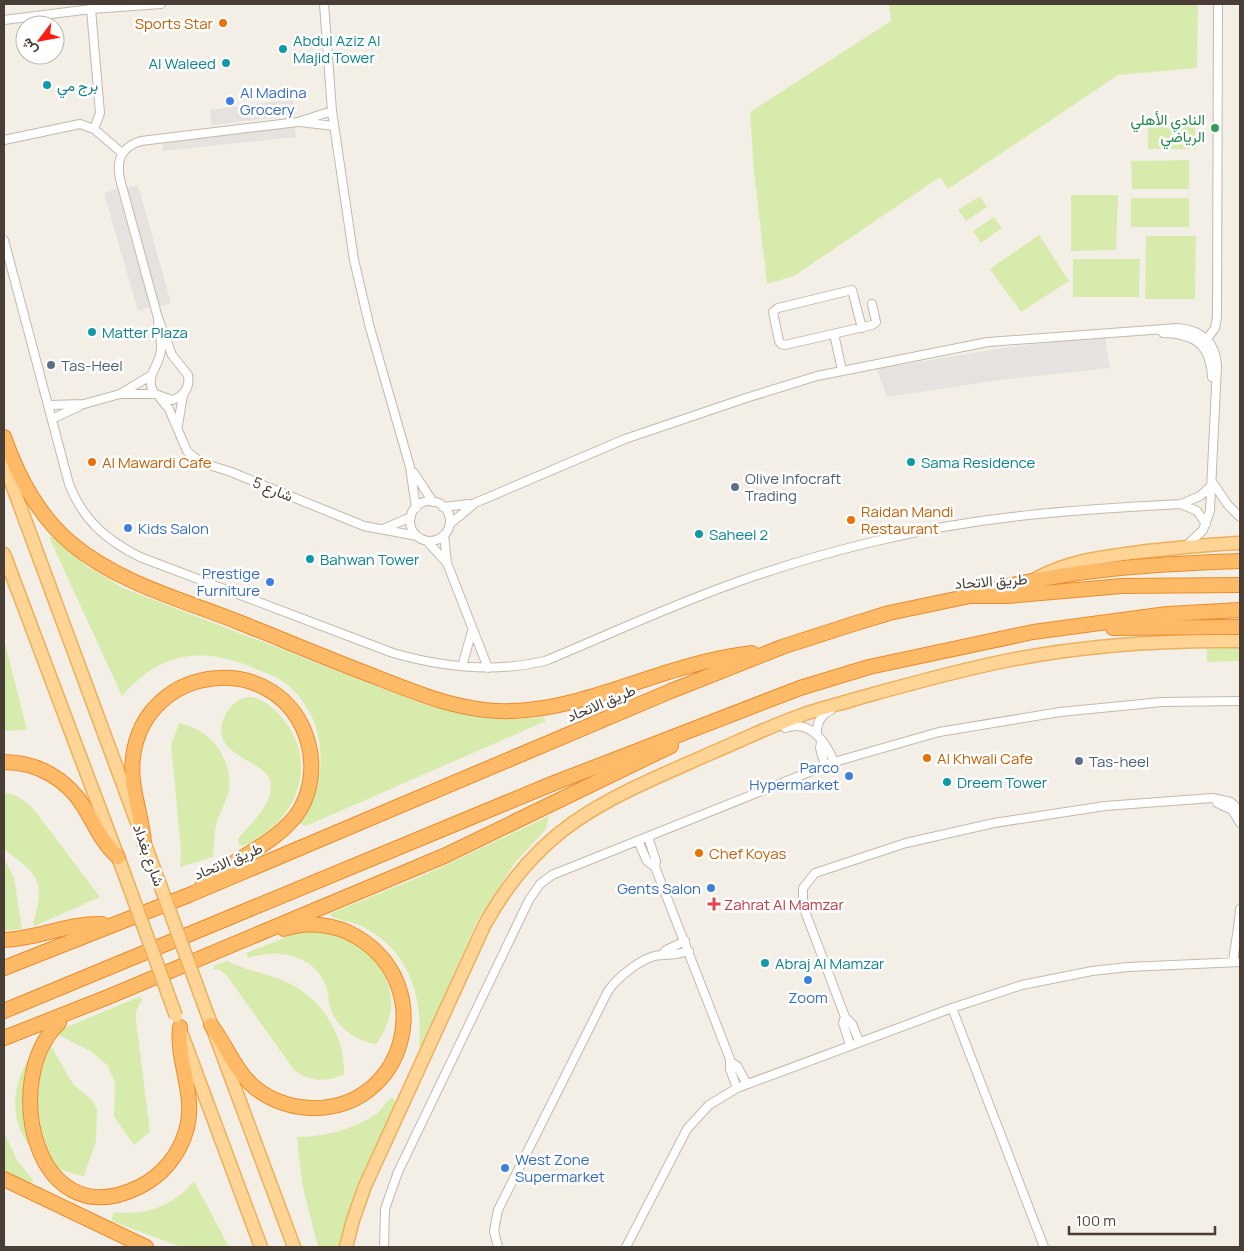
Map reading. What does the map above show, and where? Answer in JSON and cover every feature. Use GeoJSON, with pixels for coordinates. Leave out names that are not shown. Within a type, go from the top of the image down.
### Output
{"type":"FeatureCollection","features":[{"type":"Feature","properties":{"kind":"highway"},"geometry":{"type":"LineString","coordinates":[[4,437],[19,475],[42,511],[70,542],[103,566],[142,585],[351,668],[444,701],[490,710],[533,710],[576,700],[688,666],[782,647]]}},
{"type":"Feature","properties":{"kind":"highway"},"geometry":{"type":"LineString","coordinates":[[970,596],[1034,579],[1148,566],[1240,561]]}},
{"type":"Feature","properties":{"kind":"highway","name":"طريق الاتحاد"},"geometry":{"type":"LineString","coordinates":[[4,968],[111,924],[189,895],[616,714],[782,647],[889,614],[970,596],[1008,596],[1122,586],[1240,586]]}},
{"type":"Feature","properties":{"kind":"highway"},"geometry":{"type":"LineString","coordinates":[[4,1011],[544,787],[800,688],[869,667],[978,642],[1167,614],[1240,610]]}},
{"type":"Feature","properties":{"kind":"highway"},"geometry":{"type":"LineString","coordinates":[[1087,625],[1150,629],[1240,627]]}},
{"type":"Feature","properties":{"kind":"highway"},"geometry":{"type":"LineString","coordinates":[[144,843],[132,783],[132,757],[139,732],[145,720],[161,701],[182,686],[218,677],[255,683],[266,688],[286,703],[301,723],[310,749],[311,779],[302,807],[293,820],[277,834],[232,862],[189,895]]}},
{"type":"Feature","properties":{"kind":"highway"},"geometry":{"type":"LineString","coordinates":[[4,1038],[108,997],[444,856],[665,749],[717,720]]}},
{"type":"Feature","properties":{"kind":"highway"},"geometry":{"type":"LineString","coordinates":[[4,762],[37,768],[60,780],[78,798],[100,836],[118,857]]}},
{"type":"Feature","properties":{"kind":"highway"},"geometry":{"type":"LineString","coordinates":[[4,940],[18,939],[70,926],[111,924]]}},
{"type":"Feature","properties":{"kind":"highway"},"geometry":{"type":"LineString","coordinates":[[212,1025],[249,1082],[271,1098],[302,1108],[335,1105],[358,1096],[374,1085],[388,1070],[400,1046],[404,1020],[402,993],[389,966],[366,942],[336,928],[309,924],[240,940]]}},
{"type":"Feature","properties":{"kind":"highway"},"geometry":{"type":"LineString","coordinates":[[27,1048],[48,1028],[108,997]]}},
{"type":"Feature","properties":{"kind":"highway"},"geometry":{"type":"LineString","coordinates":[[32,1166],[47,1181],[90,1196],[124,1193],[144,1185],[160,1173],[179,1148],[190,1117],[190,1100],[178,1047],[178,1022]]}},
{"type":"Feature","properties":{"kind":"highway"},"geometry":{"type":"LineString","coordinates":[[4,1179],[146,1247]]}},
{"type":"Feature","properties":{"kind":"main road","name":"شارع بغداد"},"geometry":{"type":"LineString","coordinates":[[4,463],[294,1247]]}},
{"type":"Feature","properties":{"kind":"main road"},"geometry":{"type":"LineString","coordinates":[[1034,579],[1052,570],[1088,559],[1185,547],[1240,543]]}},
{"type":"Feature","properties":{"kind":"main road","name":"شارع بغداد"},"geometry":{"type":"LineString","coordinates":[[4,554],[118,857],[261,1247]]}},
{"type":"Feature","properties":{"kind":"main road"},"geometry":{"type":"LineString","coordinates":[[346,1247],[352,1220],[365,1186],[475,944],[493,909],[516,877],[555,836],[598,806],[764,730],[820,708],[950,673],[1042,654],[1120,644],[1240,641]]}},
{"type":"Feature","properties":{"kind":"street"},"geometry":{"type":"LineString","coordinates":[[4,20],[91,9],[161,4]]}},
{"type":"Feature","properties":{"kind":"street"},"geometry":{"type":"LineString","coordinates":[[1207,339],[1215,328],[1217,317],[1218,4]]}},
{"type":"Feature","properties":{"kind":"street"},"geometry":{"type":"LineString","coordinates":[[324,5],[332,111],[354,260],[370,328],[410,467],[416,508]]}},
{"type":"Feature","properties":{"kind":"street"},"geometry":{"type":"LineString","coordinates":[[91,9],[100,107],[100,119],[94,129]]}},
{"type":"Feature","properties":{"kind":"street"},"geometry":{"type":"LineString","coordinates":[[178,432],[178,416],[189,380],[186,370],[177,362],[168,347],[158,318],[120,179],[118,160],[122,153],[133,143],[141,141],[298,122],[332,111]]}},
{"type":"Feature","properties":{"kind":"street"},"geometry":{"type":"LineString","coordinates":[[298,122],[334,126]]}},
{"type":"Feature","properties":{"kind":"street"},"geometry":{"type":"LineString","coordinates":[[4,140],[73,124],[85,125],[94,129],[122,153]]}},
{"type":"Feature","properties":{"kind":"street"},"geometry":{"type":"LineString","coordinates":[[4,240],[73,496],[92,524],[122,548],[140,557],[393,653],[427,662],[488,668],[526,665],[545,661],[676,605],[741,581],[807,560],[893,539],[1010,517],[1181,504],[1200,496],[1212,485]]}},
{"type":"Feature","properties":{"kind":"street"},"geometry":{"type":"LineString","coordinates":[[862,328],[852,290],[774,310],[779,340],[783,345],[862,328],[872,325],[876,322],[872,304]]}},
{"type":"Feature","properties":{"kind":"street"},"geometry":{"type":"LineString","coordinates":[[52,419],[84,404],[120,394],[150,376],[155,367],[161,346],[158,318]]}},
{"type":"Feature","properties":{"kind":"street"},"geometry":{"type":"LineString","coordinates":[[427,541],[433,541],[444,535],[450,524],[475,503],[542,473],[643,433],[746,398],[842,370],[994,341],[1185,329],[1200,333],[1207,339],[1217,358],[1210,511],[1206,524],[1199,536],[1185,547]]}},
{"type":"Feature","properties":{"kind":"street"},"geometry":{"type":"LineString","coordinates":[[1149,331],[1184,335],[1201,345],[1210,362],[1215,393]]}},
{"type":"Feature","properties":{"kind":"street"},"geometry":{"type":"LineString","coordinates":[[834,334],[842,370]]}},
{"type":"Feature","properties":{"kind":"street"},"geometry":{"type":"LineString","coordinates":[[155,367],[165,361],[177,362]]}},
{"type":"Feature","properties":{"kind":"street"},"geometry":{"type":"LineString","coordinates":[[150,376],[152,389],[158,396]]}},
{"type":"Feature","properties":{"kind":"street"},"geometry":{"type":"LineString","coordinates":[[120,394],[158,396],[172,400],[183,395]]}},
{"type":"Feature","properties":{"kind":"street","name":"شارع 5"},"geometry":{"type":"LineString","coordinates":[[158,396],[169,410],[187,451],[200,462],[231,472],[356,523],[417,536]]}},
{"type":"Feature","properties":{"kind":"street"},"geometry":{"type":"LineString","coordinates":[[49,405],[84,404]]}},
{"type":"Feature","properties":{"kind":"street"},"geometry":{"type":"LineString","coordinates":[[410,467],[433,502]]}},
{"type":"Feature","properties":{"kind":"street"},"geometry":{"type":"LineString","coordinates":[[1212,485],[1228,505],[1240,516]]}},
{"type":"Feature","properties":{"kind":"street"},"geometry":{"type":"LineString","coordinates":[[381,529],[411,516],[416,508],[427,502],[433,502],[443,507],[447,512],[450,524]]}},
{"type":"Feature","properties":{"kind":"street"},"geometry":{"type":"LineString","coordinates":[[443,507],[475,503]]}},
{"type":"Feature","properties":{"kind":"street"},"geometry":{"type":"LineString","coordinates":[[1181,504],[1196,511],[1206,524]]}},
{"type":"Feature","properties":{"kind":"street"},"geometry":{"type":"LineString","coordinates":[[411,516],[413,530],[417,536],[427,541],[447,562]]}},
{"type":"Feature","properties":{"kind":"street"},"geometry":{"type":"LineString","coordinates":[[444,535],[447,562],[488,668]]}},
{"type":"Feature","properties":{"kind":"street"},"geometry":{"type":"LineString","coordinates":[[462,666],[467,654],[472,630]]}},
{"type":"Feature","properties":{"kind":"street"},"geometry":{"type":"LineString","coordinates":[[825,766],[817,729],[822,716],[858,699]]}},
{"type":"Feature","properties":{"kind":"street"},"geometry":{"type":"LineString","coordinates":[[384,1247],[385,1209],[398,1172],[534,892],[545,879],[558,871],[834,762],[939,732],[1031,715],[1162,702],[1240,701]]}},
{"type":"Feature","properties":{"kind":"street"},"geometry":{"type":"LineString","coordinates":[[764,730],[800,724],[807,726],[829,749],[834,762]]}},
{"type":"Feature","properties":{"kind":"street"},"geometry":{"type":"LineString","coordinates":[[859,1041],[852,1024],[845,1017],[804,906],[803,888],[815,874],[906,843],[994,823],[1105,806],[1222,798],[1231,802],[1240,812]]}},
{"type":"Feature","properties":{"kind":"street"},"geometry":{"type":"LineString","coordinates":[[1201,800],[1223,804],[1232,810],[1240,822]]}},
{"type":"Feature","properties":{"kind":"street"},"geometry":{"type":"LineString","coordinates":[[648,837],[656,861],[655,867],[731,1062],[730,1069],[737,1088]]}},
{"type":"Feature","properties":{"kind":"street"},"geometry":{"type":"LineString","coordinates":[[638,841],[649,864],[655,867]]}},
{"type":"Feature","properties":{"kind":"street"},"geometry":{"type":"LineString","coordinates":[[626,1247],[687,1129],[709,1105],[737,1088],[859,1041],[952,1008],[1022,986],[1092,971],[1164,964],[1237,962],[1235,940],[1240,935],[1240,909]]}},
{"type":"Feature","properties":{"kind":"street"},"geometry":{"type":"LineString","coordinates":[[498,1247],[494,1231],[498,1210],[608,991],[614,982],[630,968],[662,955],[666,950],[685,941]]}},
{"type":"Feature","properties":{"kind":"street"},"geometry":{"type":"LineString","coordinates":[[662,955],[669,956],[689,951]]}},
{"type":"Feature","properties":{"kind":"street"},"geometry":{"type":"LineString","coordinates":[[952,1008],[1044,1247]]}},
{"type":"Feature","properties":{"kind":"street"},"geometry":{"type":"LineString","coordinates":[[845,1017],[844,1023],[850,1045]]}},
{"type":"Feature","properties":{"kind":"street"},"geometry":{"type":"LineString","coordinates":[[731,1062],[737,1066],[746,1084]]}},
{"type":"Feature","properties":{"kind":"green space"},"geometry":{"type":"Polygon","coordinates":[[[889,4],[1198,4],[1197,68],[1118,75],[948,189],[940,177],[794,276],[767,284],[754,172],[750,112],[891,21],[889,4]]]}},
{"type":"Feature","properties":{"kind":"green space"},"geometry":{"type":"Polygon","coordinates":[[[1195,120],[1196,149],[1148,149],[1148,121],[1195,120]]]}},
{"type":"Feature","properties":{"kind":"green space"},"geometry":{"type":"Polygon","coordinates":[[[1189,160],[1189,189],[1132,189],[1131,161],[1189,160]]]}},
{"type":"Feature","properties":{"kind":"green space"},"geometry":{"type":"Polygon","coordinates":[[[1071,195],[1118,195],[1116,250],[1071,251],[1071,195]]]}},
{"type":"Feature","properties":{"kind":"green space"},"geometry":{"type":"Polygon","coordinates":[[[980,196],[987,207],[966,221],[958,210],[980,196]]]}},
{"type":"Feature","properties":{"kind":"green space"},"geometry":{"type":"Polygon","coordinates":[[[1131,198],[1189,198],[1189,227],[1131,227],[1131,198]]]}},
{"type":"Feature","properties":{"kind":"green space"},"geometry":{"type":"Polygon","coordinates":[[[994,217],[1002,228],[981,243],[973,231],[994,217]]]}},
{"type":"Feature","properties":{"kind":"green space"},"geometry":{"type":"Polygon","coordinates":[[[1039,235],[1069,281],[1021,312],[990,269],[1039,235]]]}},
{"type":"Feature","properties":{"kind":"green space"},"geometry":{"type":"Polygon","coordinates":[[[1146,236],[1196,236],[1195,299],[1145,299],[1146,236]]]}},
{"type":"Feature","properties":{"kind":"green space"},"geometry":{"type":"Polygon","coordinates":[[[1073,259],[1140,259],[1139,297],[1073,297],[1073,259]]]}},
{"type":"Feature","properties":{"kind":"green space"},"geometry":{"type":"Polygon","coordinates":[[[49,537],[54,537],[85,565],[123,588],[418,702],[464,714],[511,719],[543,717],[546,721],[306,826],[300,824],[310,807],[317,789],[320,751],[317,732],[311,714],[300,698],[282,681],[265,672],[232,660],[198,656],[166,662],[151,670],[122,696],[49,537]]]}},
{"type":"Feature","properties":{"kind":"green space"},"geometry":{"type":"Polygon","coordinates":[[[4,639],[27,730],[4,731],[4,639]]]}},
{"type":"Feature","properties":{"kind":"green space"},"geometry":{"type":"Polygon","coordinates":[[[1240,648],[1240,661],[1207,662],[1207,649],[1240,648]]]}},
{"type":"Feature","properties":{"kind":"green space"},"geometry":{"type":"Polygon","coordinates":[[[252,697],[269,705],[283,719],[293,734],[299,750],[301,766],[295,797],[287,811],[276,824],[262,835],[242,846],[238,843],[238,839],[266,805],[271,789],[270,780],[266,773],[227,746],[222,736],[222,724],[229,709],[234,704],[239,700],[252,697]]]}},
{"type":"Feature","properties":{"kind":"green space"},"geometry":{"type":"Polygon","coordinates":[[[179,723],[200,731],[217,746],[227,766],[229,777],[228,793],[216,826],[213,857],[180,867],[181,850],[171,745],[179,723]]]}},
{"type":"Feature","properties":{"kind":"green space"},"geometry":{"type":"Polygon","coordinates":[[[4,792],[17,796],[32,807],[100,897],[35,926],[33,923],[39,896],[36,879],[24,865],[4,849],[4,792]]]}},
{"type":"Feature","properties":{"kind":"green space"},"geometry":{"type":"Polygon","coordinates":[[[549,816],[546,829],[514,864],[477,921],[422,1046],[419,1046],[420,1027],[415,992],[410,976],[402,961],[377,936],[361,926],[335,918],[329,914],[422,876],[549,816]]]}},
{"type":"Feature","properties":{"kind":"green space"},"geometry":{"type":"Polygon","coordinates":[[[4,858],[14,878],[22,929],[4,931],[4,858]]]}},
{"type":"Feature","properties":{"kind":"green space"},"geometry":{"type":"Polygon","coordinates":[[[302,931],[324,933],[345,939],[364,950],[378,965],[388,982],[391,1002],[388,1023],[376,1044],[354,1037],[337,1021],[330,1007],[324,981],[310,964],[300,959],[280,954],[258,955],[248,958],[246,953],[302,931]]]}},
{"type":"Feature","properties":{"kind":"green space"},"geometry":{"type":"Polygon","coordinates":[[[227,961],[282,980],[308,995],[328,1017],[335,1030],[340,1044],[344,1074],[332,1079],[319,1080],[305,1077],[294,1070],[227,976],[220,970],[214,969],[213,966],[227,961]]]}},
{"type":"Feature","properties":{"kind":"green space"},"geometry":{"type":"Polygon","coordinates":[[[141,996],[142,1000],[136,1011],[136,1020],[150,1132],[134,1145],[114,1117],[115,1083],[107,1065],[92,1052],[57,1034],[57,1031],[141,996]]]}},
{"type":"Feature","properties":{"kind":"green space"},"geometry":{"type":"Polygon","coordinates":[[[47,1039],[73,1084],[91,1099],[97,1108],[96,1141],[84,1176],[65,1171],[48,1163],[35,1152],[25,1139],[18,1123],[15,1106],[17,1088],[23,1069],[37,1049],[47,1039]]]}},
{"type":"Feature","properties":{"kind":"green space"},"geometry":{"type":"Polygon","coordinates":[[[392,1097],[396,1102],[355,1191],[339,1247],[318,1247],[302,1183],[297,1137],[328,1134],[358,1124],[376,1114],[392,1097]]]}},
{"type":"Feature","properties":{"kind":"green space"},"geometry":{"type":"Polygon","coordinates":[[[4,1132],[17,1160],[33,1180],[31,1184],[4,1170],[4,1132]]]}},
{"type":"Feature","properties":{"kind":"green space"},"geometry":{"type":"Polygon","coordinates":[[[194,1181],[229,1247],[181,1247],[111,1221],[114,1212],[148,1211],[168,1203],[186,1190],[194,1181]]]}},
{"type":"Feature","properties":{"kind":"shaded area"},"geometry":{"type":"Polygon","coordinates":[[[293,99],[295,115],[212,125],[210,110],[293,99]]]}},
{"type":"Feature","properties":{"kind":"shaded area"},"geometry":{"type":"Polygon","coordinates":[[[294,122],[296,137],[163,151],[162,140],[294,122]]]}},
{"type":"Feature","properties":{"kind":"shaded area"},"geometry":{"type":"Polygon","coordinates":[[[138,185],[171,303],[158,307],[124,189],[138,185]]]}},
{"type":"Feature","properties":{"kind":"shaded area"},"geometry":{"type":"Polygon","coordinates":[[[117,189],[151,307],[138,311],[104,193],[117,189]]]}},
{"type":"Feature","properties":{"kind":"shaded area"},"geometry":{"type":"Polygon","coordinates":[[[1105,338],[1110,368],[999,380],[887,397],[877,369],[1009,347],[1105,338]]]}},
{"type":"Feature","properties":{"kind":"place","name":"Sports Star"},"geometry":{"type":"Point","coordinates":[223,23]}},
{"type":"Feature","properties":{"kind":"place","name":"Abdul Aziz Al Majid Tower"},"geometry":{"type":"Point","coordinates":[283,49]}},
{"type":"Feature","properties":{"kind":"place","name":"Al Waleed"},"geometry":{"type":"Point","coordinates":[226,63]}},
{"type":"Feature","properties":{"kind":"place","name":"برج مي"},"geometry":{"type":"Point","coordinates":[47,85]}},
{"type":"Feature","properties":{"kind":"place","name":"Al Madina Grocery"},"geometry":{"type":"Point","coordinates":[230,101]}},
{"type":"Feature","properties":{"kind":"place","name":"النادي الأهلي الرياضي"},"geometry":{"type":"Point","coordinates":[1215,128]}},
{"type":"Feature","properties":{"kind":"place","name":"Matter Plaza"},"geometry":{"type":"Point","coordinates":[92,332]}},
{"type":"Feature","properties":{"kind":"place","name":"Tas-Heel"},"geometry":{"type":"Point","coordinates":[51,365]}},
{"type":"Feature","properties":{"kind":"place","name":"Al Mawardi Cafe"},"geometry":{"type":"Point","coordinates":[92,462]}},
{"type":"Feature","properties":{"kind":"place","name":"Sama Residence"},"geometry":{"type":"Point","coordinates":[911,462]}},
{"type":"Feature","properties":{"kind":"place","name":"Olive Infocraft Trading"},"geometry":{"type":"Point","coordinates":[735,487]}},
{"type":"Feature","properties":{"kind":"place","name":"Raidan Mandi Restaurant"},"geometry":{"type":"Point","coordinates":[851,520]}},
{"type":"Feature","properties":{"kind":"place","name":"Kids Salon"},"geometry":{"type":"Point","coordinates":[128,528]}},
{"type":"Feature","properties":{"kind":"place","name":"Saheel 2"},"geometry":{"type":"Point","coordinates":[699,534]}},
{"type":"Feature","properties":{"kind":"place","name":"Bahwan Tower"},"geometry":{"type":"Point","coordinates":[310,559]}},
{"type":"Feature","properties":{"kind":"place","name":"Prestige Furniture"},"geometry":{"type":"Point","coordinates":[270,582]}},
{"type":"Feature","properties":{"kind":"place","name":"Al Khwali Cafe"},"geometry":{"type":"Point","coordinates":[927,758]}},
{"type":"Feature","properties":{"kind":"place","name":"Tas-heel"},"geometry":{"type":"Point","coordinates":[1079,761]}},
{"type":"Feature","properties":{"kind":"place","name":"Parco Hypermarket"},"geometry":{"type":"Point","coordinates":[849,776]}},
{"type":"Feature","properties":{"kind":"place","name":"Dreem Tower"},"geometry":{"type":"Point","coordinates":[947,782]}},
{"type":"Feature","properties":{"kind":"place","name":"Chef Koyas"},"geometry":{"type":"Point","coordinates":[699,853]}},
{"type":"Feature","properties":{"kind":"place","name":"Gents Salon"},"geometry":{"type":"Point","coordinates":[711,888]}},
{"type":"Feature","properties":{"kind":"place","name":"Zahrat Al Mamzar"},"geometry":{"type":"Point","coordinates":[714,904]}},
{"type":"Feature","properties":{"kind":"place","name":"Abraj Al Mamzar"},"geometry":{"type":"Point","coordinates":[765,963]}},
{"type":"Feature","properties":{"kind":"place","name":"Zoom"},"geometry":{"type":"Point","coordinates":[808,980]}},
{"type":"Feature","properties":{"kind":"place","name":"West Zone Supermarket"},"geometry":{"type":"Point","coordinates":[505,1168]}}]}
